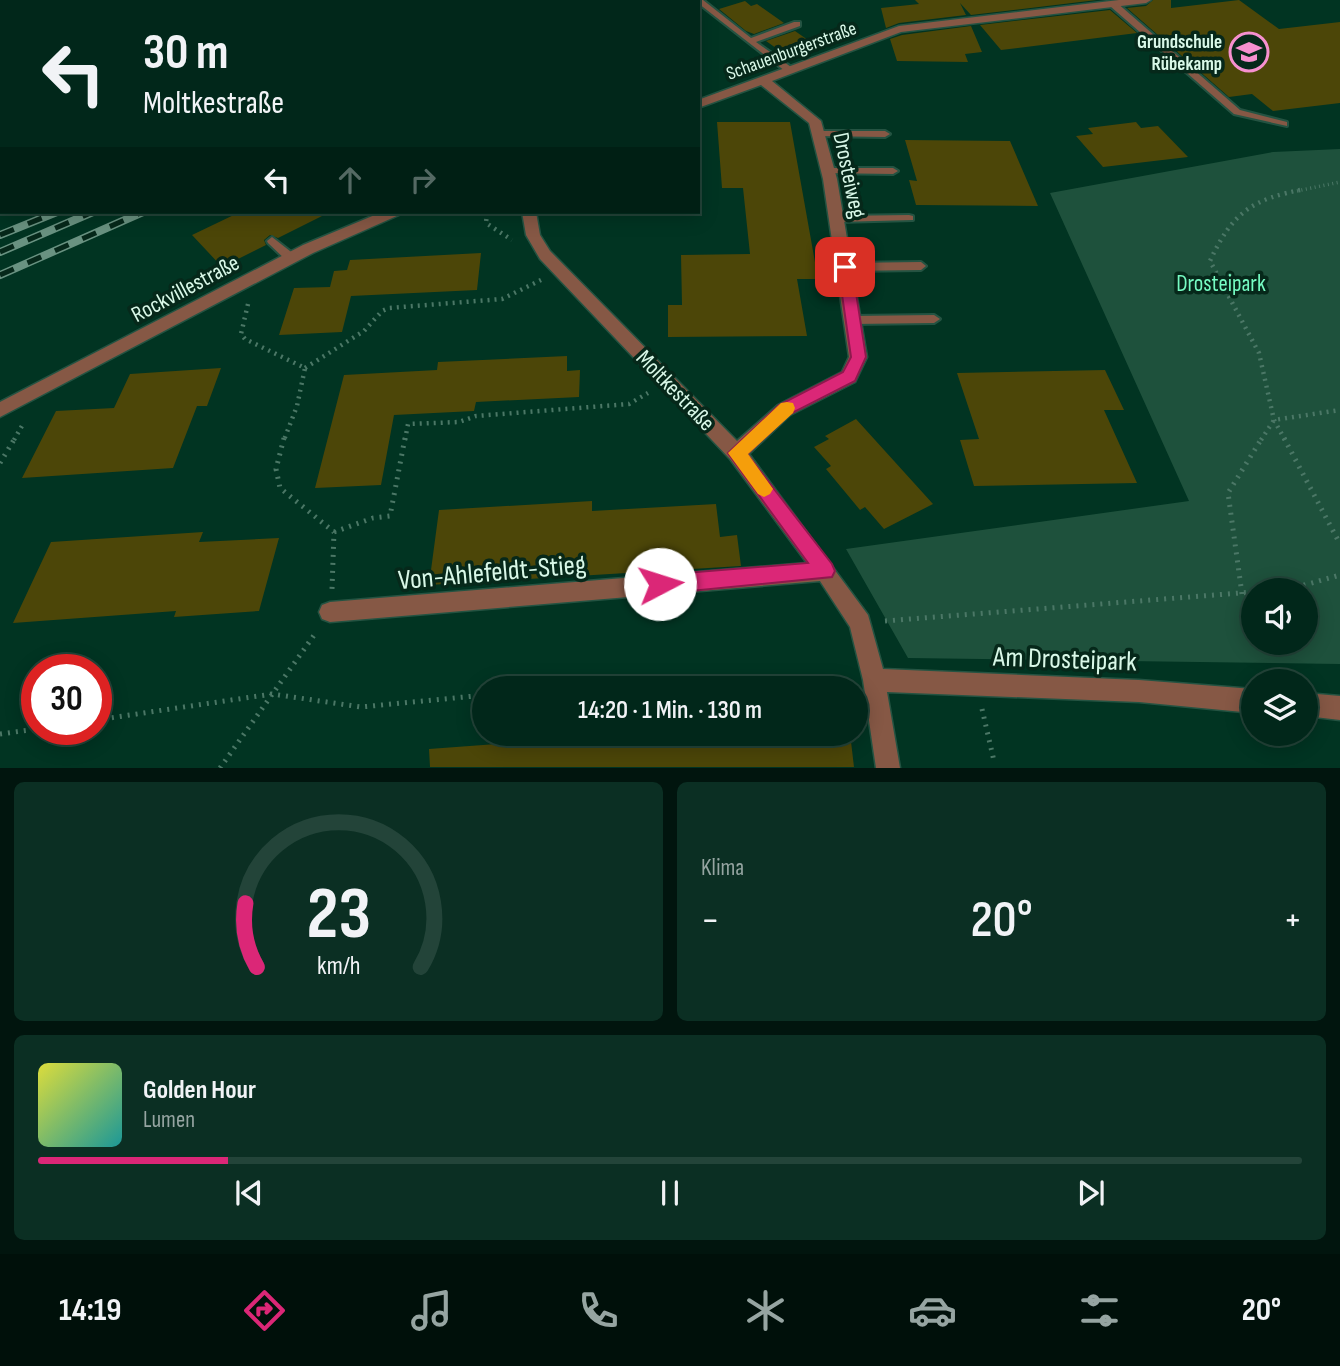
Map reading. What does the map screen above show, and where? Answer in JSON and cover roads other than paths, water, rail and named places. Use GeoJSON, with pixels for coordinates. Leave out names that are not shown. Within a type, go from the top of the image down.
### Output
{"type":"FeatureCollection","features":[{"type":"Feature","properties":{"kind":"street","name":"Schauenburgerstraße"},"geometry":{"type":"LineString","coordinates":[[700,103],[899,29],[1146,0]]}},
{"type":"Feature","properties":{"kind":"street","name":"Drosteiweg"},"geometry":{"type":"LineString","coordinates":[[737,453],[784,410],[849,377],[858,357],[837,219],[815,121],[762,79]]}},
{"type":"Feature","properties":{"kind":"street","name":"Rockvillestraße"},"geometry":{"type":"LineString","coordinates":[[0,410],[291,258],[387,214]]}},
{"type":"Feature","properties":{"kind":"street","name":"Moltkestraße"},"geometry":{"type":"LineString","coordinates":[[529,214],[538,245],[737,453],[860,622],[874,680],[888,768]]}},
{"type":"Feature","properties":{"kind":"street","name":"Von-Ahlefeldt-Stieg"},"geometry":{"type":"LineString","coordinates":[[331,612],[825,571]]}},
{"type":"Feature","properties":{"kind":"street","name":"Am Drosteipark"},"geometry":{"type":"LineString","coordinates":[[874,680],[1139,691],[1241,700]]}},
{"type":"Feature","properties":{"kind":"street"},"geometry":{"type":"LineString","coordinates":[[1318,706],[1340,708]]}},
{"type":"Feature","properties":{"kind":"lane"},"geometry":{"type":"LineString","coordinates":[[700,2],[788,69]]}},
{"type":"Feature","properties":{"kind":"lane"},"geometry":{"type":"LineString","coordinates":[[1113,4],[1237,112],[1284,124]]}},
{"type":"Feature","properties":{"kind":"lane"},"geometry":{"type":"LineString","coordinates":[[750,41],[797,24]]}},
{"type":"Feature","properties":{"kind":"lane"},"geometry":{"type":"LineString","coordinates":[[818,134],[884,134]]}},
{"type":"Feature","properties":{"kind":"lane"},"geometry":{"type":"LineString","coordinates":[[828,171],[893,171]]}},
{"type":"Feature","properties":{"kind":"lane"},"geometry":{"type":"LineString","coordinates":[[837,219],[909,218]]}},
{"type":"Feature","properties":{"kind":"lane"},"geometry":{"type":"LineString","coordinates":[[272,241],[291,258]]}},
{"type":"Feature","properties":{"kind":"lane"},"geometry":{"type":"LineString","coordinates":[[845,267],[921,266]]}},
{"type":"Feature","properties":{"kind":"lane"},"geometry":{"type":"LineString","coordinates":[[852,320],[934,319]]}},
{"type":"Feature","properties":{"kind":"railway"},"geometry":{"type":"LineString","coordinates":[[0,235],[52,214]]}},
{"type":"Feature","properties":{"kind":"railway"},"geometry":{"type":"LineString","coordinates":[[0,252],[88,214]]}},
{"type":"Feature","properties":{"kind":"railway"},"geometry":{"type":"LineString","coordinates":[[0,275],[138,214]]}},
{"type":"Feature","properties":{"kind":"place","name":"Grundschule Rübekamp"},"geometry":{"type":"Point","coordinates":[1249,52]}},
{"type":"Feature","properties":{"kind":"park label","name":"Drosteipark"},"geometry":{"type":"Point","coordinates":[1221,283]}}]}
